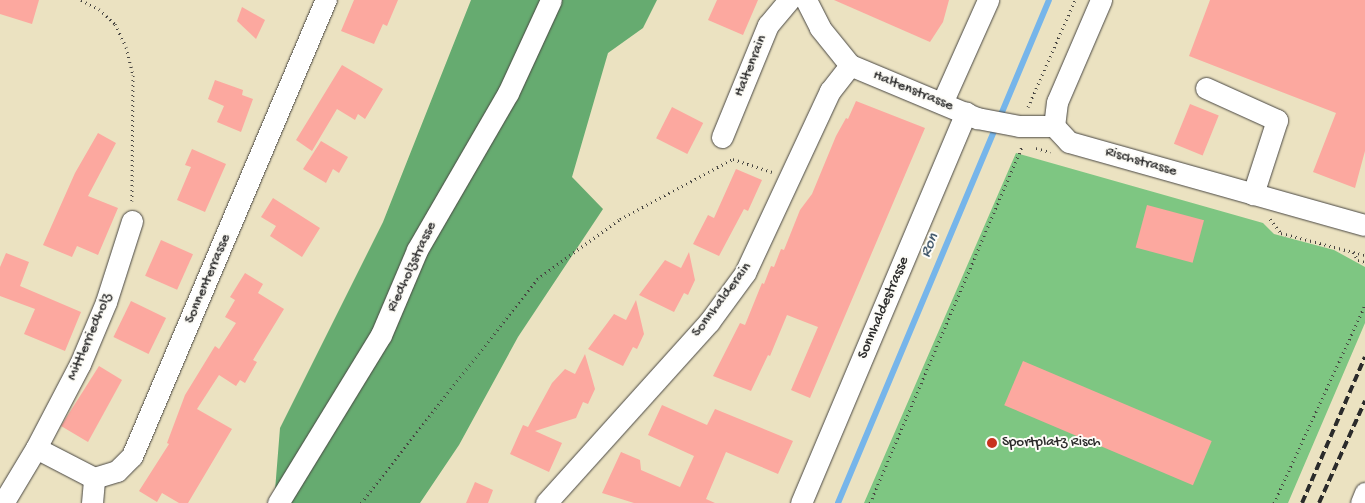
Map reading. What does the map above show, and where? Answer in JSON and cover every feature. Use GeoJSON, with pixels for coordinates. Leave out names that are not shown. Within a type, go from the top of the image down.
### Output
{"type":"FeatureCollection","features":[{"type":"Feature","properties":{"kind":"street","name":"Sonnenterrasse"},"geometry":{"type":"LineString","coordinates":[[94,478],[118,472],[132,456],[326,0]]}},
{"type":"Feature","properties":{"kind":"street","name":"Riedholzstrasse"},"geometry":{"type":"LineString","coordinates":[[278,503],[381,335],[417,250],[508,93],[551,0]]}},
{"type":"Feature","properties":{"kind":"street","name":"Haltenrain"},"geometry":{"type":"LineString","coordinates":[[722,137],[768,25],[788,0]]}},
{"type":"Feature","properties":{"kind":"street","name":"Haltenstrasse"},"geometry":{"type":"LineString","coordinates":[[806,0],[820,28],[850,65],[1021,135],[1054,126]]}},
{"type":"Feature","properties":{"kind":"street"},"geometry":{"type":"LineString","coordinates":[[942,103],[988,0]]}},
{"type":"Feature","properties":{"kind":"street"},"geometry":{"type":"LineString","coordinates":[[1054,126],[1057,102],[1101,0]]}},
{"type":"Feature","properties":{"kind":"street","name":"Sonnhalderain"},"geometry":{"type":"LineString","coordinates":[[546,503],[720,307],[746,273],[830,91],[850,65]]}},
{"type":"Feature","properties":{"kind":"street"},"geometry":{"type":"LineString","coordinates":[[1206,88],[1276,120],[1253,194]]}},
{"type":"Feature","properties":{"kind":"street","name":"Sonnhaldestrasse"},"geometry":{"type":"LineString","coordinates":[[802,503],[972,115]]}},
{"type":"Feature","properties":{"kind":"street","name":"Rischstrasse"},"geometry":{"type":"LineString","coordinates":[[1054,126],[1069,142],[1365,225]]}},
{"type":"Feature","properties":{"kind":"street","name":"Mittlerriedholz"},"geometry":{"type":"LineString","coordinates":[[36,448],[80,364],[106,302],[132,221]]}},
{"type":"Feature","properties":{"kind":"street"},"geometry":{"type":"LineString","coordinates":[[3,503],[36,448],[94,478],[92,503]]}},
{"type":"Feature","properties":{"kind":"street"},"geometry":{"type":"LineString","coordinates":[[1361,503],[1365,493]]}},
{"type":"Feature","properties":{"kind":"path"},"geometry":{"type":"LineString","coordinates":[[81,0],[99,9],[115,24],[126,47],[133,75],[132,221]]}},
{"type":"Feature","properties":{"kind":"path"},"geometry":{"type":"LineString","coordinates":[[870,503],[1075,0]]}},
{"type":"Feature","properties":{"kind":"path"},"geometry":{"type":"LineString","coordinates":[[361,503],[537,279],[620,219],[734,158],[791,179]]}},
{"type":"Feature","properties":{"kind":"path"},"geometry":{"type":"LineString","coordinates":[[1268,217],[1281,233],[1365,255]]}},
{"type":"Feature","properties":{"kind":"path"},"geometry":{"type":"LineString","coordinates":[[1352,251],[1358,260],[1365,262]]}},
{"type":"Feature","properties":{"kind":"path"},"geometry":{"type":"LineString","coordinates":[[1274,503],[1365,305]]}},
{"type":"Feature","properties":{"kind":"green space"},"geometry":{"type":"Polygon","coordinates":[[[471,0],[657,0],[643,28],[608,53],[572,177],[603,209],[518,337],[459,445],[420,503],[274,503],[280,428],[383,222],[471,0]]]}},
{"type":"Feature","properties":{"kind":"green space"},"geometry":{"type":"Polygon","coordinates":[[[1016,153],[1263,223],[1274,234],[1334,250],[1365,267],[1365,323],[1288,503],[864,503],[1016,153]]]}},
{"type":"Feature","properties":{"kind":"building"},"geometry":{"type":"Polygon","coordinates":[[[0,0],[39,0],[32,24],[0,14],[0,0]]]}},
{"type":"Feature","properties":{"kind":"building"},"geometry":{"type":"Polygon","coordinates":[[[354,0],[398,0],[387,26],[383,24],[374,44],[341,31],[354,0]]]}},
{"type":"Feature","properties":{"kind":"building"},"geometry":{"type":"Polygon","coordinates":[[[717,0],[758,0],[743,35],[708,20],[717,0]]]}},
{"type":"Feature","properties":{"kind":"building"},"geometry":{"type":"Polygon","coordinates":[[[834,0],[949,0],[943,22],[930,42],[834,0]]]}},
{"type":"Feature","properties":{"kind":"building"},"geometry":{"type":"Polygon","coordinates":[[[1210,0],[1365,0],[1365,151],[1355,188],[1313,172],[1336,113],[1189,56],[1210,0]]]}},
{"type":"Feature","properties":{"kind":"building"},"geometry":{"type":"Polygon","coordinates":[[[242,7],[265,20],[256,39],[237,21],[242,7]]]}},
{"type":"Feature","properties":{"kind":"building"},"geometry":{"type":"Polygon","coordinates":[[[342,65],[383,89],[365,119],[358,114],[355,120],[337,109],[312,151],[296,140],[342,65]]]}},
{"type":"Feature","properties":{"kind":"building"},"geometry":{"type":"Polygon","coordinates":[[[215,80],[243,90],[242,95],[253,99],[241,132],[217,122],[224,106],[208,99],[215,80]]]}},
{"type":"Feature","properties":{"kind":"building"},"geometry":{"type":"Polygon","coordinates":[[[856,101],[925,128],[810,398],[791,390],[818,327],[787,315],[770,356],[768,355],[751,391],[713,376],[740,323],[745,325],[771,266],[774,267],[781,249],[784,250],[800,210],[812,194],[836,136],[846,118],[848,119],[856,101]]]}},
{"type":"Feature","properties":{"kind":"building"},"geometry":{"type":"Polygon","coordinates":[[[1190,104],[1219,116],[1203,155],[1174,144],[1190,104]]]}},
{"type":"Feature","properties":{"kind":"building"},"geometry":{"type":"Polygon","coordinates":[[[672,107],[703,123],[687,154],[656,138],[672,107]]]}},
{"type":"Feature","properties":{"kind":"building"},"geometry":{"type":"Polygon","coordinates":[[[98,133],[116,143],[88,196],[118,208],[98,255],[77,246],[72,257],[43,245],[75,173],[98,133]]]}},
{"type":"Feature","properties":{"kind":"building"},"geometry":{"type":"Polygon","coordinates":[[[321,141],[348,157],[339,173],[333,169],[326,183],[303,169],[321,141]]]}},
{"type":"Feature","properties":{"kind":"building"},"geometry":{"type":"Polygon","coordinates":[[[192,149],[226,164],[205,212],[177,200],[191,167],[185,165],[192,149]]]}},
{"type":"Feature","properties":{"kind":"building"},"geometry":{"type":"Polygon","coordinates":[[[736,169],[762,180],[748,211],[744,209],[719,256],[693,244],[708,215],[714,218],[736,169]]]}},
{"type":"Feature","properties":{"kind":"building"},"geometry":{"type":"Polygon","coordinates":[[[273,198],[320,228],[302,257],[270,236],[276,226],[261,217],[273,198]]]}},
{"type":"Feature","properties":{"kind":"building"},"geometry":{"type":"Polygon","coordinates":[[[1147,205],[1204,220],[1193,263],[1136,248],[1147,205]]]}},
{"type":"Feature","properties":{"kind":"building"},"geometry":{"type":"Polygon","coordinates":[[[161,240],[193,254],[177,290],[145,276],[161,240]]]}},
{"type":"Feature","properties":{"kind":"building"},"geometry":{"type":"Polygon","coordinates":[[[689,252],[695,280],[688,295],[684,293],[674,312],[639,295],[665,260],[681,268],[689,252]]]}},
{"type":"Feature","properties":{"kind":"building"},"geometry":{"type":"Polygon","coordinates":[[[6,253],[29,262],[20,286],[81,312],[65,351],[24,334],[35,309],[0,296],[0,267],[6,253]]]}},
{"type":"Feature","properties":{"kind":"building"},"geometry":{"type":"Polygon","coordinates":[[[245,273],[263,284],[258,293],[284,309],[253,360],[257,362],[245,383],[240,380],[236,386],[219,375],[197,409],[232,429],[188,503],[179,503],[162,493],[157,502],[139,491],[169,444],[167,443],[185,395],[215,346],[219,349],[236,323],[225,317],[235,300],[230,297],[245,273]]]}},
{"type":"Feature","properties":{"kind":"building"},"geometry":{"type":"Polygon","coordinates":[[[636,300],[644,334],[637,349],[633,347],[623,366],[588,349],[614,314],[626,320],[636,300]]]}},
{"type":"Feature","properties":{"kind":"building"},"geometry":{"type":"Polygon","coordinates":[[[131,301],[166,318],[149,354],[113,337],[131,301]]]}},
{"type":"Feature","properties":{"kind":"building"},"geometry":{"type":"Polygon","coordinates":[[[585,354],[595,389],[588,404],[583,402],[576,418],[535,431],[562,443],[549,472],[510,454],[523,425],[528,427],[552,383],[565,369],[575,374],[585,354]]]}},
{"type":"Feature","properties":{"kind":"building"},"geometry":{"type":"Polygon","coordinates":[[[1023,361],[1212,441],[1193,485],[1004,405],[1023,361]]]}},
{"type":"Feature","properties":{"kind":"building"},"geometry":{"type":"Polygon","coordinates":[[[99,366],[122,380],[88,442],[61,426],[99,366]]]}},
{"type":"Feature","properties":{"kind":"building"},"geometry":{"type":"Polygon","coordinates":[[[662,405],[707,425],[715,409],[793,441],[778,474],[726,452],[706,499],[715,503],[634,503],[602,493],[621,452],[640,460],[641,470],[680,487],[694,456],[648,435],[662,405]]]}},
{"type":"Feature","properties":{"kind":"building"},"geometry":{"type":"Polygon","coordinates":[[[475,482],[493,490],[488,503],[466,503],[475,482]]]}},
{"type":"Feature","properties":{"kind":"waterway","name":"Ron"},"geometry":{"type":"LineString","coordinates":[[838,503],[1049,0]]}},
{"type":"Feature","properties":{"kind":"railway"},"geometry":{"type":"LineString","coordinates":[[1302,503],[1365,357]]}},
{"type":"Feature","properties":{"kind":"railway"},"geometry":{"type":"LineString","coordinates":[[1319,503],[1365,401]]}},
{"type":"Feature","properties":{"kind":"place","name":"Sportplatz Risch"},"geometry":{"type":"Point","coordinates":[992,443]}}]}
